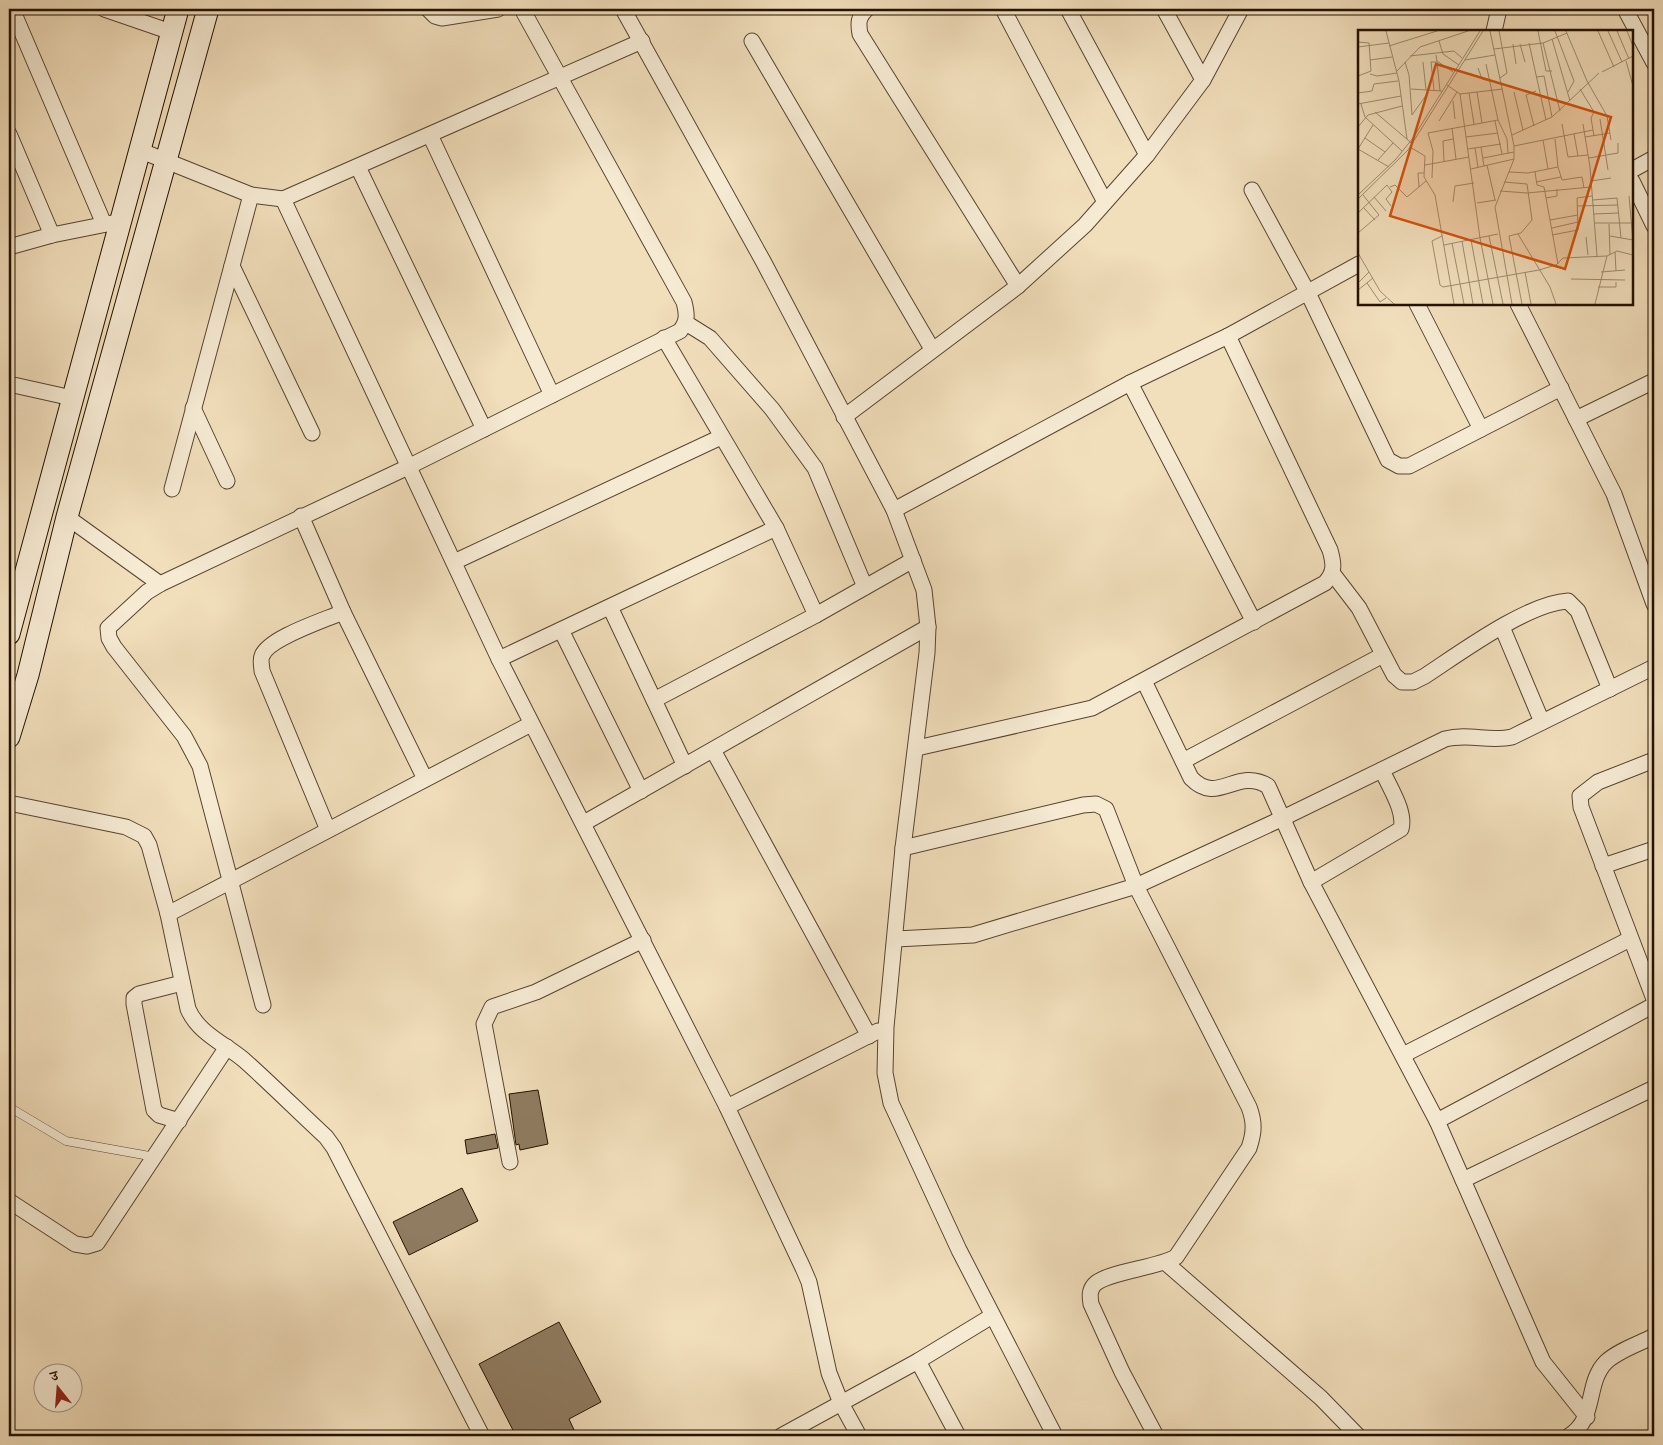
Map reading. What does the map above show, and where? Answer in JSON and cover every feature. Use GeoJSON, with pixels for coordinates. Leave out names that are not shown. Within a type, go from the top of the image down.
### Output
{"type":"FeatureCollection","features":[{"type":"Feature","properties":{"kind":"main road"},"geometry":{"type":"LineString","coordinates":[[9,634],[72,398],[112,223],[140,150],[178,9]]}},
{"type":"Feature","properties":{"kind":"main road"},"geometry":{"type":"LineString","coordinates":[[9,737],[28,675],[67,517],[208,9]]}},
{"type":"Feature","properties":{"kind":"street"},"geometry":{"type":"LineString","coordinates":[[9,247],[52,234],[112,223],[12,9]]}},
{"type":"Feature","properties":{"kind":"street"},"geometry":{"type":"LineString","coordinates":[[104,9],[171,32]]}},
{"type":"Feature","properties":{"kind":"street"},"geometry":{"type":"LineString","coordinates":[[428,9],[435,16],[442,18],[498,9]]}},
{"type":"Feature","properties":{"kind":"street"},"geometry":{"type":"LineString","coordinates":[[263,1005],[200,766],[184,736],[109,638],[108,628],[147,592],[160,584],[408,467],[680,330],[686,323],[687,313],[684,302],[562,77],[522,9]]}},
{"type":"Feature","properties":{"kind":"street"},"geometry":{"type":"LineString","coordinates":[[623,9],[763,261],[894,510],[924,590],[928,627],[917,748],[903,848],[896,939],[886,1027],[885,1073],[891,1103],[958,1250],[1055,1436]]}},
{"type":"Feature","properties":{"kind":"street"},"geometry":{"type":"LineString","coordinates":[[867,9],[860,14],[858,23],[860,34],[1018,286]]}},
{"type":"Feature","properties":{"kind":"street"},"geometry":{"type":"LineString","coordinates":[[1002,9],[1105,202]]}},
{"type":"Feature","properties":{"kind":"street"},"geometry":{"type":"LineString","coordinates":[[1068,9],[1147,154]]}},
{"type":"Feature","properties":{"kind":"street"},"geometry":{"type":"LineString","coordinates":[[1164,9],[1203,80]]}},
{"type":"Feature","properties":{"kind":"street"},"geometry":{"type":"LineString","coordinates":[[844,417],[1018,286],[1085,225],[1147,154],[1203,80],[1240,9]]}},
{"type":"Feature","properties":{"kind":"street"},"geometry":{"type":"LineString","coordinates":[[1494,30],[1499,9]]}},
{"type":"Feature","properties":{"kind":"street"},"geometry":{"type":"LineString","coordinates":[[1625,9],[1654,64]]}},
{"type":"Feature","properties":{"kind":"street"},"geometry":{"type":"LineString","coordinates":[[140,150],[251,195],[283,199],[642,41]]}},
{"type":"Feature","properties":{"kind":"street"},"geometry":{"type":"LineString","coordinates":[[752,42],[932,349]]}},
{"type":"Feature","properties":{"kind":"street"},"geometry":{"type":"LineString","coordinates":[[9,134],[52,234]]}},
{"type":"Feature","properties":{"kind":"street"},"geometry":{"type":"LineString","coordinates":[[430,135],[552,395]]}},
{"type":"Feature","properties":{"kind":"street"},"geometry":{"type":"LineString","coordinates":[[1633,169],[1654,158]]}},
{"type":"Feature","properties":{"kind":"street"},"geometry":{"type":"LineString","coordinates":[[358,167],[484,429]]}},
{"type":"Feature","properties":{"kind":"street"},"geometry":{"type":"LineString","coordinates":[[1633,183],[1654,226]]}},
{"type":"Feature","properties":{"kind":"street"},"geometry":{"type":"LineString","coordinates":[[1252,190],[1308,293],[1388,460],[1398,466],[1409,466],[1561,388]]}},
{"type":"Feature","properties":{"kind":"street"},"geometry":{"type":"LineString","coordinates":[[172,488],[251,195]]}},
{"type":"Feature","properties":{"kind":"street"},"geometry":{"type":"LineString","coordinates":[[283,199],[531,724],[584,823],[727,1107],[809,1282],[829,1373],[841,1403],[859,1436]]}},
{"type":"Feature","properties":{"kind":"street"},"geometry":{"type":"LineString","coordinates":[[894,510],[1130,383],[1228,336],[1358,265]]}},
{"type":"Feature","properties":{"kind":"street"},"geometry":{"type":"LineString","coordinates":[[232,266],[312,433]]}},
{"type":"Feature","properties":{"kind":"street"},"geometry":{"type":"LineString","coordinates":[[1418,305],[1481,429]]}},
{"type":"Feature","properties":{"kind":"street"},"geometry":{"type":"LineString","coordinates":[[1519,305],[1614,494],[1654,604]]}},
{"type":"Feature","properties":{"kind":"street"},"geometry":{"type":"LineString","coordinates":[[686,323],[710,338],[772,409],[815,468],[864,587]]}},
{"type":"Feature","properties":{"kind":"street"},"geometry":{"type":"LineString","coordinates":[[917,748],[1073,714],[1105,702],[1325,583],[1333,574],[1334,562],[1330,550],[1228,336]]}},
{"type":"Feature","properties":{"kind":"street"},"geometry":{"type":"LineString","coordinates":[[664,338],[776,528],[816,615]]}},
{"type":"Feature","properties":{"kind":"street"},"geometry":{"type":"LineString","coordinates":[[1576,419],[1654,381]]}},
{"type":"Feature","properties":{"kind":"street"},"geometry":{"type":"LineString","coordinates":[[1130,383],[1254,622]]}},
{"type":"Feature","properties":{"kind":"street"},"geometry":{"type":"LineString","coordinates":[[9,384],[72,398]]}},
{"type":"Feature","properties":{"kind":"street"},"geometry":{"type":"LineString","coordinates":[[193,408],[227,481]]}},
{"type":"Feature","properties":{"kind":"street"},"geometry":{"type":"LineString","coordinates":[[454,562],[721,437]]}},
{"type":"Feature","properties":{"kind":"street"},"geometry":{"type":"LineString","coordinates":[[301,516],[343,612],[425,779]]}},
{"type":"Feature","properties":{"kind":"street"},"geometry":{"type":"LineString","coordinates":[[67,517],[160,584]]}},
{"type":"Feature","properties":{"kind":"street"},"geometry":{"type":"LineString","coordinates":[[499,658],[776,528]]}},
{"type":"Feature","properties":{"kind":"street"},"geometry":{"type":"LineString","coordinates":[[654,700],[816,615],[913,560]]}},
{"type":"Feature","properties":{"kind":"street"},"geometry":{"type":"LineString","coordinates":[[1333,574],[1359,608],[1394,675],[1402,682],[1413,682],[1502,627],[1558,601],[1568,601],[1578,612],[1610,689]]}},
{"type":"Feature","properties":{"kind":"street"},"geometry":{"type":"LineString","coordinates":[[610,607],[685,766]]}},
{"type":"Feature","properties":{"kind":"street"},"geometry":{"type":"LineString","coordinates":[[328,830],[262,671],[261,657],[267,647],[280,639],[343,612]]}},
{"type":"Feature","properties":{"kind":"street"},"geometry":{"type":"LineString","coordinates":[[584,823],[928,627]]}},
{"type":"Feature","properties":{"kind":"street"},"geometry":{"type":"LineString","coordinates":[[1502,627],[1542,722]]}},
{"type":"Feature","properties":{"kind":"street"},"geometry":{"type":"LineString","coordinates":[[561,630],[641,791]]}},
{"type":"Feature","properties":{"kind":"street"},"geometry":{"type":"LineString","coordinates":[[1183,761],[1383,655]]}},
{"type":"Feature","properties":{"kind":"street"},"geometry":{"type":"LineString","coordinates":[[896,939],[973,935],[1136,886],[1281,819],[1446,739],[1460,735],[1500,739],[1512,736],[1654,667]]}},
{"type":"Feature","properties":{"kind":"street"},"geometry":{"type":"LineString","coordinates":[[1144,681],[1191,778],[1200,787],[1215,789],[1245,780],[1257,780],[1268,786],[1281,819],[1311,882],[1437,1121],[1543,1362],[1587,1417]]}},
{"type":"Feature","properties":{"kind":"street"},"geometry":{"type":"LineString","coordinates":[[168,914],[531,724]]}},
{"type":"Feature","properties":{"kind":"street"},"geometry":{"type":"LineString","coordinates":[[713,750],[869,1036]]}},
{"type":"Feature","properties":{"kind":"street"},"geometry":{"type":"LineString","coordinates":[[1654,760],[1598,782],[1580,796],[1581,807],[1654,999]]}},
{"type":"Feature","properties":{"kind":"street"},"geometry":{"type":"LineString","coordinates":[[1311,882],[1401,829],[1403,821],[1401,813],[1382,770]]}},
{"type":"Feature","properties":{"kind":"street"},"geometry":{"type":"LineString","coordinates":[[9,803],[126,827],[144,836],[149,845],[168,914],[182,983],[192,1019],[199,1027],[243,1059],[326,1137],[334,1148],[482,1436]]}},
{"type":"Feature","properties":{"kind":"street"},"geometry":{"type":"LineString","coordinates":[[903,848],[1083,805],[1096,804],[1106,809],[1112,820],[1136,886],[1254,1121],[1254,1134],[1249,1148],[1176,1257],[1166,1263],[1104,1279],[1094,1284],[1090,1292],[1091,1304],[1122,1372],[1156,1436]]}},
{"type":"Feature","properties":{"kind":"street"},"geometry":{"type":"LineString","coordinates":[[1603,866],[1654,848]]}},
{"type":"Feature","properties":{"kind":"street"},"geometry":{"type":"LineString","coordinates":[[1403,1055],[1630,939]]}},
{"type":"Feature","properties":{"kind":"street"},"geometry":{"type":"LineString","coordinates":[[510,1162],[484,1024],[486,1015],[492,1007],[502,1002],[536,992],[643,940]]}},
{"type":"Feature","properties":{"kind":"street"},"geometry":{"type":"LineString","coordinates":[[178,1121],[159,1116],[154,1110],[134,998],[139,994],[182,983]]}},
{"type":"Feature","properties":{"kind":"street"},"geometry":{"type":"LineString","coordinates":[[1437,1121],[1654,1005]]}},
{"type":"Feature","properties":{"kind":"street"},"geometry":{"type":"LineString","coordinates":[[727,1107],[886,1027]]}},
{"type":"Feature","properties":{"kind":"street"},"geometry":{"type":"LineString","coordinates":[[9,1201],[75,1244],[87,1246],[97,1243],[226,1047]]}},
{"type":"Feature","properties":{"kind":"street"},"geometry":{"type":"LineString","coordinates":[[1463,1180],[1654,1088]]}},
{"type":"Feature","properties":{"kind":"street"},"geometry":{"type":"LineString","coordinates":[[1166,1263],[1321,1398],[1358,1436]]}},
{"type":"Feature","properties":{"kind":"street"},"geometry":{"type":"LineString","coordinates":[[781,1436],[918,1361],[992,1316]]}},
{"type":"Feature","properties":{"kind":"street"},"geometry":{"type":"LineString","coordinates":[[1569,1436],[1577,1432],[1587,1417],[1598,1377],[1606,1362],[1619,1353],[1654,1336]]}},
{"type":"Feature","properties":{"kind":"street"},"geometry":{"type":"LineString","coordinates":[[918,1361],[958,1436]]}},
{"type":"Feature","properties":{"kind":"lane"},"geometry":{"type":"LineString","coordinates":[[9,1107],[66,1141],[155,1157]]}},
{"type":"Feature","properties":{"kind":"building"},"geometry":{"type":"Polygon","coordinates":[[[538,1090],[548,1144],[520,1150],[519,1144],[516,1145],[509,1094],[538,1090]]]}},
{"type":"Feature","properties":{"kind":"building"},"geometry":{"type":"Polygon","coordinates":[[[495,1134],[498,1148],[467,1154],[465,1140],[495,1134]]]}},
{"type":"Feature","properties":{"kind":"building"},"geometry":{"type":"Polygon","coordinates":[[[462,1188],[478,1221],[409,1255],[393,1222],[462,1188]]]}},
{"type":"Feature","properties":{"kind":"building"},"geometry":{"type":"Polygon","coordinates":[[[559,1322],[601,1402],[569,1419],[575,1432],[568,1436],[516,1436],[479,1364],[559,1322]]]}}]}
